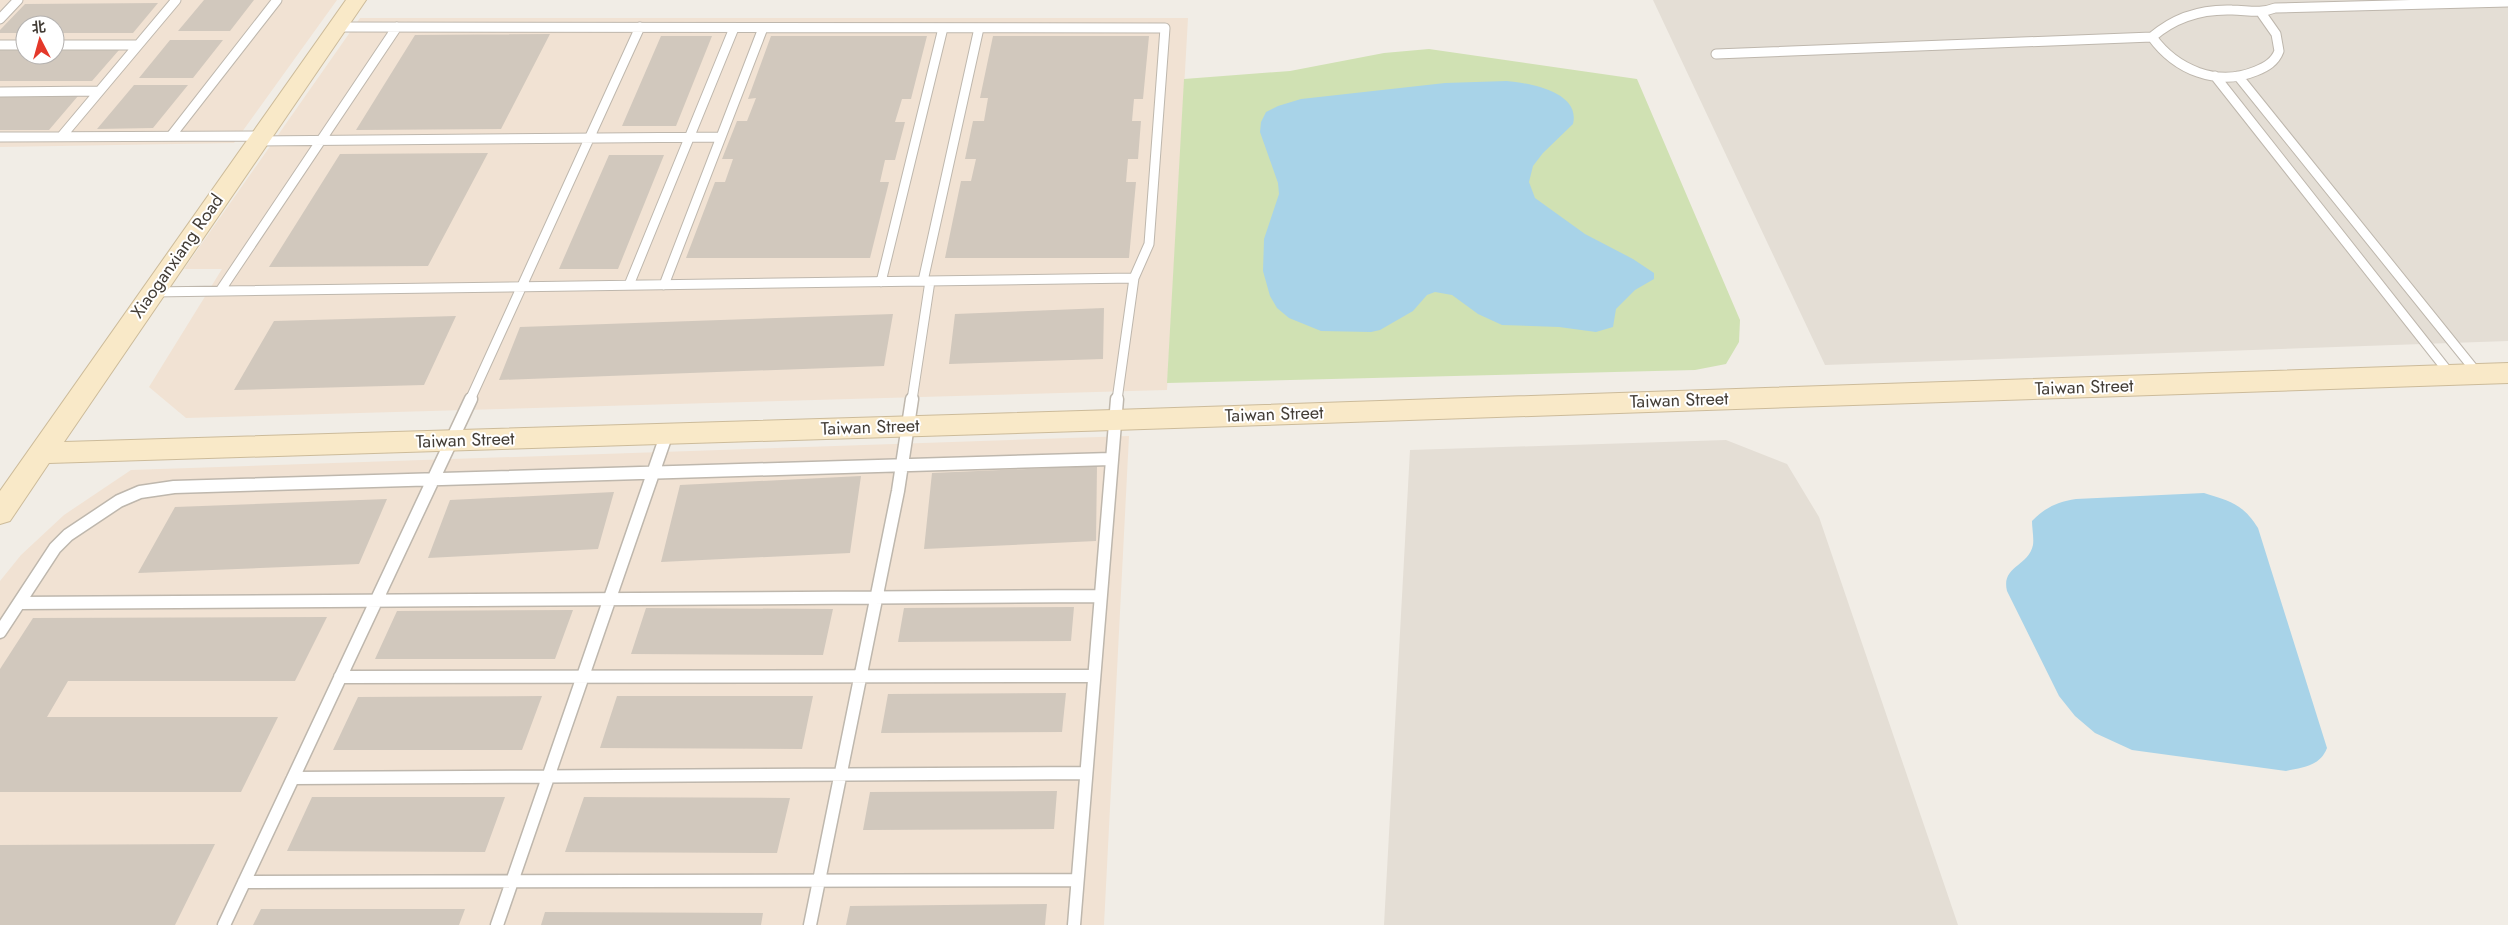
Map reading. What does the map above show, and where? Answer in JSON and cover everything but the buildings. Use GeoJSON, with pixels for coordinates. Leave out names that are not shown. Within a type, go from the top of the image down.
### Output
{"type":"FeatureCollection","features":[{"type":"Feature","properties":{"kind":"main road","name":"Xiaoganxiang Road"},"geometry":{"type":"LineString","coordinates":[[0,512],[258,138],[356,0]]}},
{"type":"Feature","properties":{"kind":"main road","name":"Taiwan Street"},"geometry":{"type":"LineString","coordinates":[[41,453],[1114,420],[2508,373]]}},
{"type":"Feature","properties":{"kind":"lane"},"geometry":{"type":"LineString","coordinates":[[0,19],[18,0]]}},
{"type":"Feature","properties":{"kind":"lane"},"geometry":{"type":"LineString","coordinates":[[61,137],[176,0]]}},
{"type":"Feature","properties":{"kind":"lane"},"geometry":{"type":"LineString","coordinates":[[171,136],[277,0]]}},
{"type":"Feature","properties":{"kind":"lane"},"geometry":{"type":"LineString","coordinates":[[1716,54],[2152,37],[2169,23],[2193,14],[2230,10],[2262,14],[2275,8],[2508,2]]}},
{"type":"Feature","properties":{"kind":"lane"},"geometry":{"type":"LineString","coordinates":[[2152,37],[2159,49],[2174,62],[2200,74],[2238,76],[2254,73],[2269,65],[2278,54],[2278,39],[2262,14]]}},
{"type":"Feature","properties":{"kind":"lane"},"geometry":{"type":"LineString","coordinates":[[336,27],[1165,28],[1149,244],[1134,278],[1114,420],[1074,925]]}},
{"type":"Feature","properties":{"kind":"lane"},"geometry":{"type":"LineString","coordinates":[[220,291],[397,27]]}},
{"type":"Feature","properties":{"kind":"lane"},"geometry":{"type":"LineString","coordinates":[[224,925],[434,479],[640,28]]}},
{"type":"Feature","properties":{"kind":"lane"},"geometry":{"type":"LineString","coordinates":[[629,285],[734,28]]}},
{"type":"Feature","properties":{"kind":"lane"},"geometry":{"type":"LineString","coordinates":[[664,285],[763,28]]}},
{"type":"Feature","properties":{"kind":"lane"},"geometry":{"type":"LineString","coordinates":[[881,282],[943,28]]}},
{"type":"Feature","properties":{"kind":"lane"},"geometry":{"type":"LineString","coordinates":[[810,925],[902,465],[927,281],[979,28]]}},
{"type":"Feature","properties":{"kind":"lane"},"geometry":{"type":"LineString","coordinates":[[0,45],[15,45]]}},
{"type":"Feature","properties":{"kind":"lane"},"geometry":{"type":"LineString","coordinates":[[65,45],[138,45]]}},
{"type":"Feature","properties":{"kind":"lane"},"geometry":{"type":"LineString","coordinates":[[2215,76],[2450,374]]}},
{"type":"Feature","properties":{"kind":"lane"},"geometry":{"type":"LineString","coordinates":[[2238,76],[2478,374]]}},
{"type":"Feature","properties":{"kind":"lane"},"geometry":{"type":"LineString","coordinates":[[0,92],[99,91]]}},
{"type":"Feature","properties":{"kind":"lane"},"geometry":{"type":"LineString","coordinates":[[0,137],[171,136],[321,141],[721,137]]}},
{"type":"Feature","properties":{"kind":"lane"},"geometry":{"type":"LineString","coordinates":[[153,292],[1134,278]]}},
{"type":"Feature","properties":{"kind":"lane"},"geometry":{"type":"LineString","coordinates":[[497,925],[666,433]]}},
{"type":"Feature","properties":{"kind":"lane"},"geometry":{"type":"LineString","coordinates":[[0,632],[55,548],[68,535],[98,513],[140,492],[174,487],[1111,459]]}},
{"type":"Feature","properties":{"kind":"lane"},"geometry":{"type":"LineString","coordinates":[[19,603],[1100,596]]}},
{"type":"Feature","properties":{"kind":"lane"},"geometry":{"type":"LineString","coordinates":[[340,677],[1094,676]]}},
{"type":"Feature","properties":{"kind":"lane"},"geometry":{"type":"LineString","coordinates":[[293,778],[1086,773]]}},
{"type":"Feature","properties":{"kind":"lane"},"geometry":{"type":"LineString","coordinates":[[244,882],[1077,880]]}},
{"type":"Feature","properties":{"kind":"shaded area"},"geometry":{"type":"Polygon","coordinates":[[[0,0],[337,0],[234,143],[0,147],[0,0]]]}},
{"type":"Feature","properties":{"kind":"shaded area"},"geometry":{"type":"Polygon","coordinates":[[[1653,0],[2508,0],[2508,341],[1825,365],[1653,0]]]}},
{"type":"Feature","properties":{"kind":"shaded area"},"geometry":{"type":"Polygon","coordinates":[[[360,18],[1188,18],[1167,390],[186,418],[149,387],[222,269],[184,269],[360,18]]]}},
{"type":"Feature","properties":{"kind":"shaded area"},"geometry":{"type":"Polygon","coordinates":[[[1129,436],[1104,925],[0,925],[0,581],[21,555],[64,515],[131,470],[1129,436]]]}},
{"type":"Feature","properties":{"kind":"shaded area"},"geometry":{"type":"Polygon","coordinates":[[[1726,440],[1787,464],[1819,517],[1958,925],[1384,925],[1410,450],[1726,440]]]}},
{"type":"Feature","properties":{"kind":"green space"},"geometry":{"type":"Polygon","coordinates":[[[1429,49],[1637,79],[1740,320],[1739,342],[1726,364],[1695,370],[1167,383],[1184,79],[1290,71],[1384,53],[1429,49]]]}},
{"type":"Feature","properties":{"kind":"water"},"geometry":{"type":"Polygon","coordinates":[[[1507,81],[1539,87],[1561,96],[1569,104],[1573,113],[1573,124],[1543,153],[1533,166],[1529,182],[1535,198],[1585,234],[1633,259],[1654,273],[1654,279],[1635,290],[1616,309],[1613,327],[1596,332],[1559,327],[1502,325],[1478,314],[1452,295],[1435,292],[1427,295],[1413,311],[1380,330],[1371,332],[1321,331],[1289,318],[1277,308],[1270,296],[1263,271],[1264,239],[1279,194],[1278,183],[1260,132],[1261,122],[1266,112],[1301,99],[1445,83],[1507,81]]]}},
{"type":"Feature","properties":{"kind":"water"},"geometry":{"type":"Polygon","coordinates":[[[2204,493],[2235,504],[2247,514],[2258,528],[2327,748],[2320,759],[2311,765],[2286,771],[2132,750],[2095,733],[2075,716],[2059,696],[2007,591],[2006,583],[2008,576],[2026,558],[2033,545],[2032,521],[2052,506],[2076,499],[2204,493]]]}}]}
